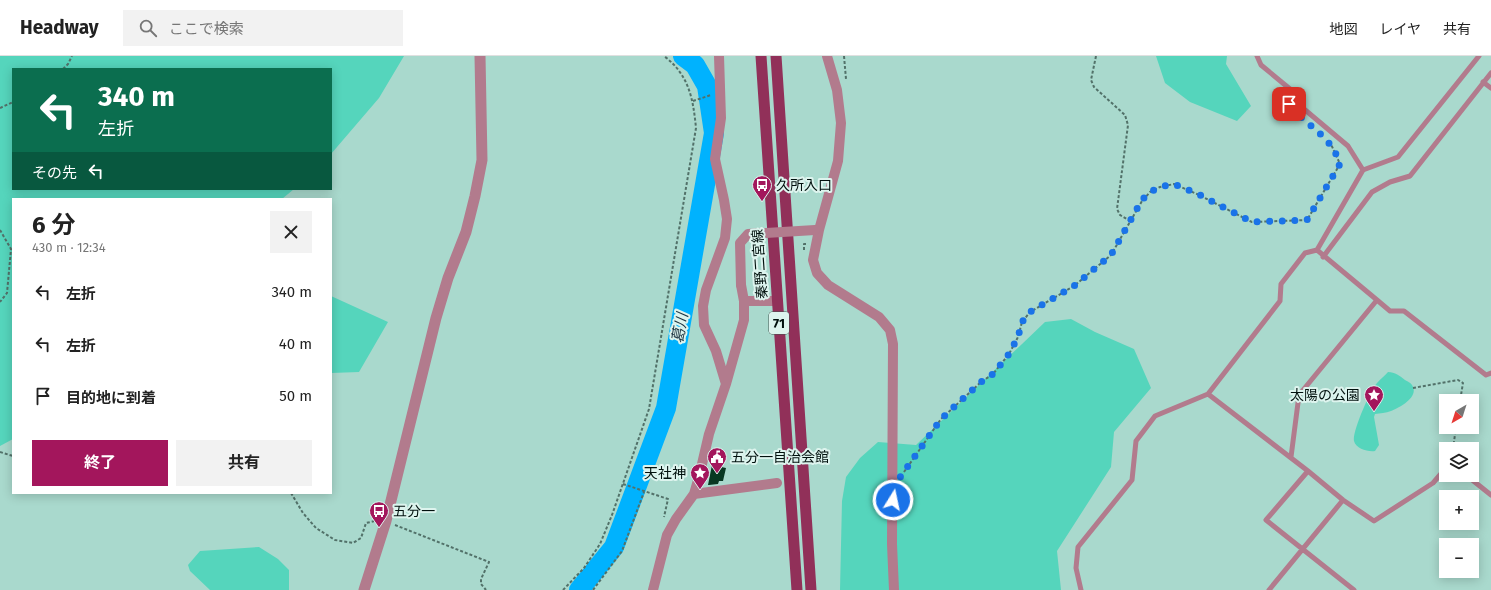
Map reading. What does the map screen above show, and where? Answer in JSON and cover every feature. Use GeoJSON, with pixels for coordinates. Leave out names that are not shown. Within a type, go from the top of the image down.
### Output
{"type":"FeatureCollection","features":[{"type":"Feature","properties":{"kind":"main road","name":"秦野二宮線"},"geometry":{"type":"LineString","coordinates":[[762,56],[797,590]]}},
{"type":"Feature","properties":{"kind":"main road","name":"71"},"geometry":{"type":"LineString","coordinates":[[776,56],[811,590]]}},
{"type":"Feature","properties":{"kind":"street"},"geometry":{"type":"LineString","coordinates":[[364,590],[386,521],[436,318],[448,278],[466,232],[475,196],[482,160],[480,56]]}},
{"type":"Feature","properties":{"kind":"street"},"geometry":{"type":"LineString","coordinates":[[719,56],[721,118],[715,160],[727,219],[725,238],[706,290],[703,306],[704,325],[716,351],[726,384]]}},
{"type":"Feature","properties":{"kind":"street"},"geometry":{"type":"LineString","coordinates":[[827,56],[837,90],[841,123],[838,161],[817,230],[813,260],[817,273],[828,285],[879,317],[890,330],[893,344],[894,486],[892,544],[894,590]]}},
{"type":"Feature","properties":{"kind":"street"},"geometry":{"type":"LineString","coordinates":[[653,590],[667,535],[676,519],[694,494],[700,477],[709,434],[726,384],[744,320],[744,301],[741,285],[740,242],[748,234],[817,230]]}},
{"type":"Feature","properties":{"kind":"street"},"geometry":{"type":"LineString","coordinates":[[744,301],[778,301]]}},
{"type":"Feature","properties":{"kind":"street"},"geometry":{"type":"LineString","coordinates":[[694,494],[777,483]]}},
{"type":"Feature","properties":{"kind":"lane"},"geometry":{"type":"LineString","coordinates":[[1257,56],[1261,65],[1290,89],[1304,109],[1348,146],[1363,170]]}},
{"type":"Feature","properties":{"kind":"lane"},"geometry":{"type":"LineString","coordinates":[[1081,590],[1076,568],[1078,547],[1132,480],[1136,440],[1155,416],[1208,394],[1280,301],[1281,284],[1305,253],[1317,250],[1363,170],[1398,157],[1479,56]]}},
{"type":"Feature","properties":{"kind":"lane"},"geometry":{"type":"LineString","coordinates":[[1324,257],[1372,192],[1390,182],[1410,176],[1491,73]]}},
{"type":"Feature","properties":{"kind":"lane"},"geometry":{"type":"LineString","coordinates":[[1484,82],[1491,88]]}},
{"type":"Feature","properties":{"kind":"lane"},"geometry":{"type":"LineString","coordinates":[[1317,250],[1390,311],[1404,311],[1486,375],[1491,374]]}},
{"type":"Feature","properties":{"kind":"lane"},"geometry":{"type":"LineString","coordinates":[[1290,457],[1298,395],[1377,300]]}},
{"type":"Feature","properties":{"kind":"lane"},"geometry":{"type":"LineString","coordinates":[[1208,394],[1344,500],[1374,521],[1433,483],[1439,476]]}},
{"type":"Feature","properties":{"kind":"lane"},"geometry":{"type":"LineString","coordinates":[[1308,471],[1266,520],[1354,590]]}},
{"type":"Feature","properties":{"kind":"lane"},"geometry":{"type":"LineString","coordinates":[[1475,482],[1491,495]]}},
{"type":"Feature","properties":{"kind":"lane"},"geometry":{"type":"LineString","coordinates":[[1269,590],[1344,500]]}},
{"type":"Feature","properties":{"kind":"path"},"geometry":{"type":"LineString","coordinates":[[64,68],[72,56]]}},
{"type":"Feature","properties":{"kind":"path"},"geometry":{"type":"LineString","coordinates":[[564,590],[584,568],[600,544],[642,431],[650,402],[696,128],[694,101],[686,82],[675,64],[664,56]]}},
{"type":"Feature","properties":{"kind":"path"},"geometry":{"type":"LineString","coordinates":[[1096,56],[1091,80],[1094,87],[1124,115],[1128,124],[1117,209],[1120,215],[1130,222]]}},
{"type":"Feature","properties":{"kind":"path"},"geometry":{"type":"LineString","coordinates":[[1274,86],[1296,114]]}},
{"type":"Feature","properties":{"kind":"path"},"geometry":{"type":"LineString","coordinates":[[694,101],[713,95]]}},
{"type":"Feature","properties":{"kind":"path"},"geometry":{"type":"LineString","coordinates":[[0,108],[12,102]]}},
{"type":"Feature","properties":{"kind":"path"},"geometry":{"type":"LineString","coordinates":[[894,486],[941,419],[981,382],[993,374],[1009,354],[1018,337],[1022,322],[1030,312],[1074,286],[1111,255],[1142,200],[1150,192],[1160,187],[1174,184],[1198,194],[1252,222],[1307,220],[1340,164],[1338,157],[1328,140]]}},
{"type":"Feature","properties":{"kind":"path"},"geometry":{"type":"LineString","coordinates":[[0,230],[11,248],[7,292],[0,302]]}},
{"type":"Feature","properties":{"kind":"path"},"geometry":{"type":"LineString","coordinates":[[1413,388],[1458,380],[1463,383],[1461,394]]}},
{"type":"Feature","properties":{"kind":"path"},"geometry":{"type":"LineString","coordinates":[[0,452],[12,456]]}},
{"type":"Feature","properties":{"kind":"path"},"geometry":{"type":"LineString","coordinates":[[593,590],[622,551],[644,492],[623,484]]}},
{"type":"Feature","properties":{"kind":"path"},"geometry":{"type":"LineString","coordinates":[[292,494],[303,513],[316,528],[335,540],[353,543],[361,538],[366,523],[373,520],[386,521],[489,562],[480,579],[481,584],[486,590]]}},
{"type":"Feature","properties":{"kind":"green space"},"geometry":{"type":"Polygon","coordinates":[[[0,56],[404,56],[379,98],[332,153],[332,68],[12,68],[12,190],[293,190],[283,198],[12,198],[12,440],[0,446],[0,56]]]}},
{"type":"Feature","properties":{"kind":"green space"},"geometry":{"type":"Polygon","coordinates":[[[1156,56],[1227,56],[1226,64],[1251,106],[1237,121],[1190,102],[1165,83],[1156,56]]]}},
{"type":"Feature","properties":{"kind":"green space"},"geometry":{"type":"Polygon","coordinates":[[[332,296],[388,322],[359,372],[332,373],[332,296]]]}},
{"type":"Feature","properties":{"kind":"green space"},"geometry":{"type":"Polygon","coordinates":[[[1071,319],[1095,332],[1134,349],[1151,388],[1114,432],[1111,467],[1057,551],[1061,590],[840,590],[842,501],[846,477],[860,458],[878,442],[916,445],[1045,322],[1071,319]]]}},
{"type":"Feature","properties":{"kind":"green space","name":"太陽の公園"},"geometry":{"type":"Polygon","coordinates":[[[1388,372],[1397,374],[1411,384],[1414,389],[1413,394],[1408,401],[1399,407],[1389,412],[1375,414],[1374,417],[1379,445],[1375,451],[1369,451],[1360,448],[1355,444],[1354,436],[1370,394],[1378,382],[1388,372]]]}},
{"type":"Feature","properties":{"kind":"green space"},"geometry":{"type":"Polygon","coordinates":[[[259,547],[278,559],[289,570],[289,590],[210,590],[190,571],[188,565],[200,551],[259,547]]]}},
{"type":"Feature","properties":{"kind":"building","name":"五分一自治会館"},"geometry":{"type":"Polygon","coordinates":[[[712,465],[726,468],[723,481],[719,481],[718,484],[708,485],[712,465]]]}},
{"type":"Feature","properties":{"kind":"waterway","name":"葛川"},"geometry":{"type":"LineString","coordinates":[[579,590],[614,547],[666,408],[714,133],[707,86],[695,65],[683,56]]}},
{"type":"Feature","properties":{"kind":"place","name":"久所入口"},"geometry":{"type":"Point","coordinates":[762,202]}},
{"type":"Feature","properties":{"kind":"place","name":"太陽の公園"},"geometry":{"type":"Point","coordinates":[1374,412]}},
{"type":"Feature","properties":{"kind":"place","name":"五分一自治会館"},"geometry":{"type":"Point","coordinates":[717,474]}},
{"type":"Feature","properties":{"kind":"place","name":"天社神"},"geometry":{"type":"Point","coordinates":[700,490]}},
{"type":"Feature","properties":{"kind":"place","name":"五分一"},"geometry":{"type":"Point","coordinates":[379,528]}},
{"type":"Feature","properties":{"kind":"route"},"geometry":{"type":"LineString","coordinates":[[893,500],[894,486],[941,419],[959,404],[981,382],[993,374],[1009,354],[1018,337],[1022,322],[1030,312],[1074,286],[1111,255],[1142,200],[1150,192],[1160,187],[1174,184],[1186,188],[1252,222],[1307,220],[1338,170],[1340,164],[1338,157],[1328,140],[1296,114],[1289,104]]}}]}
